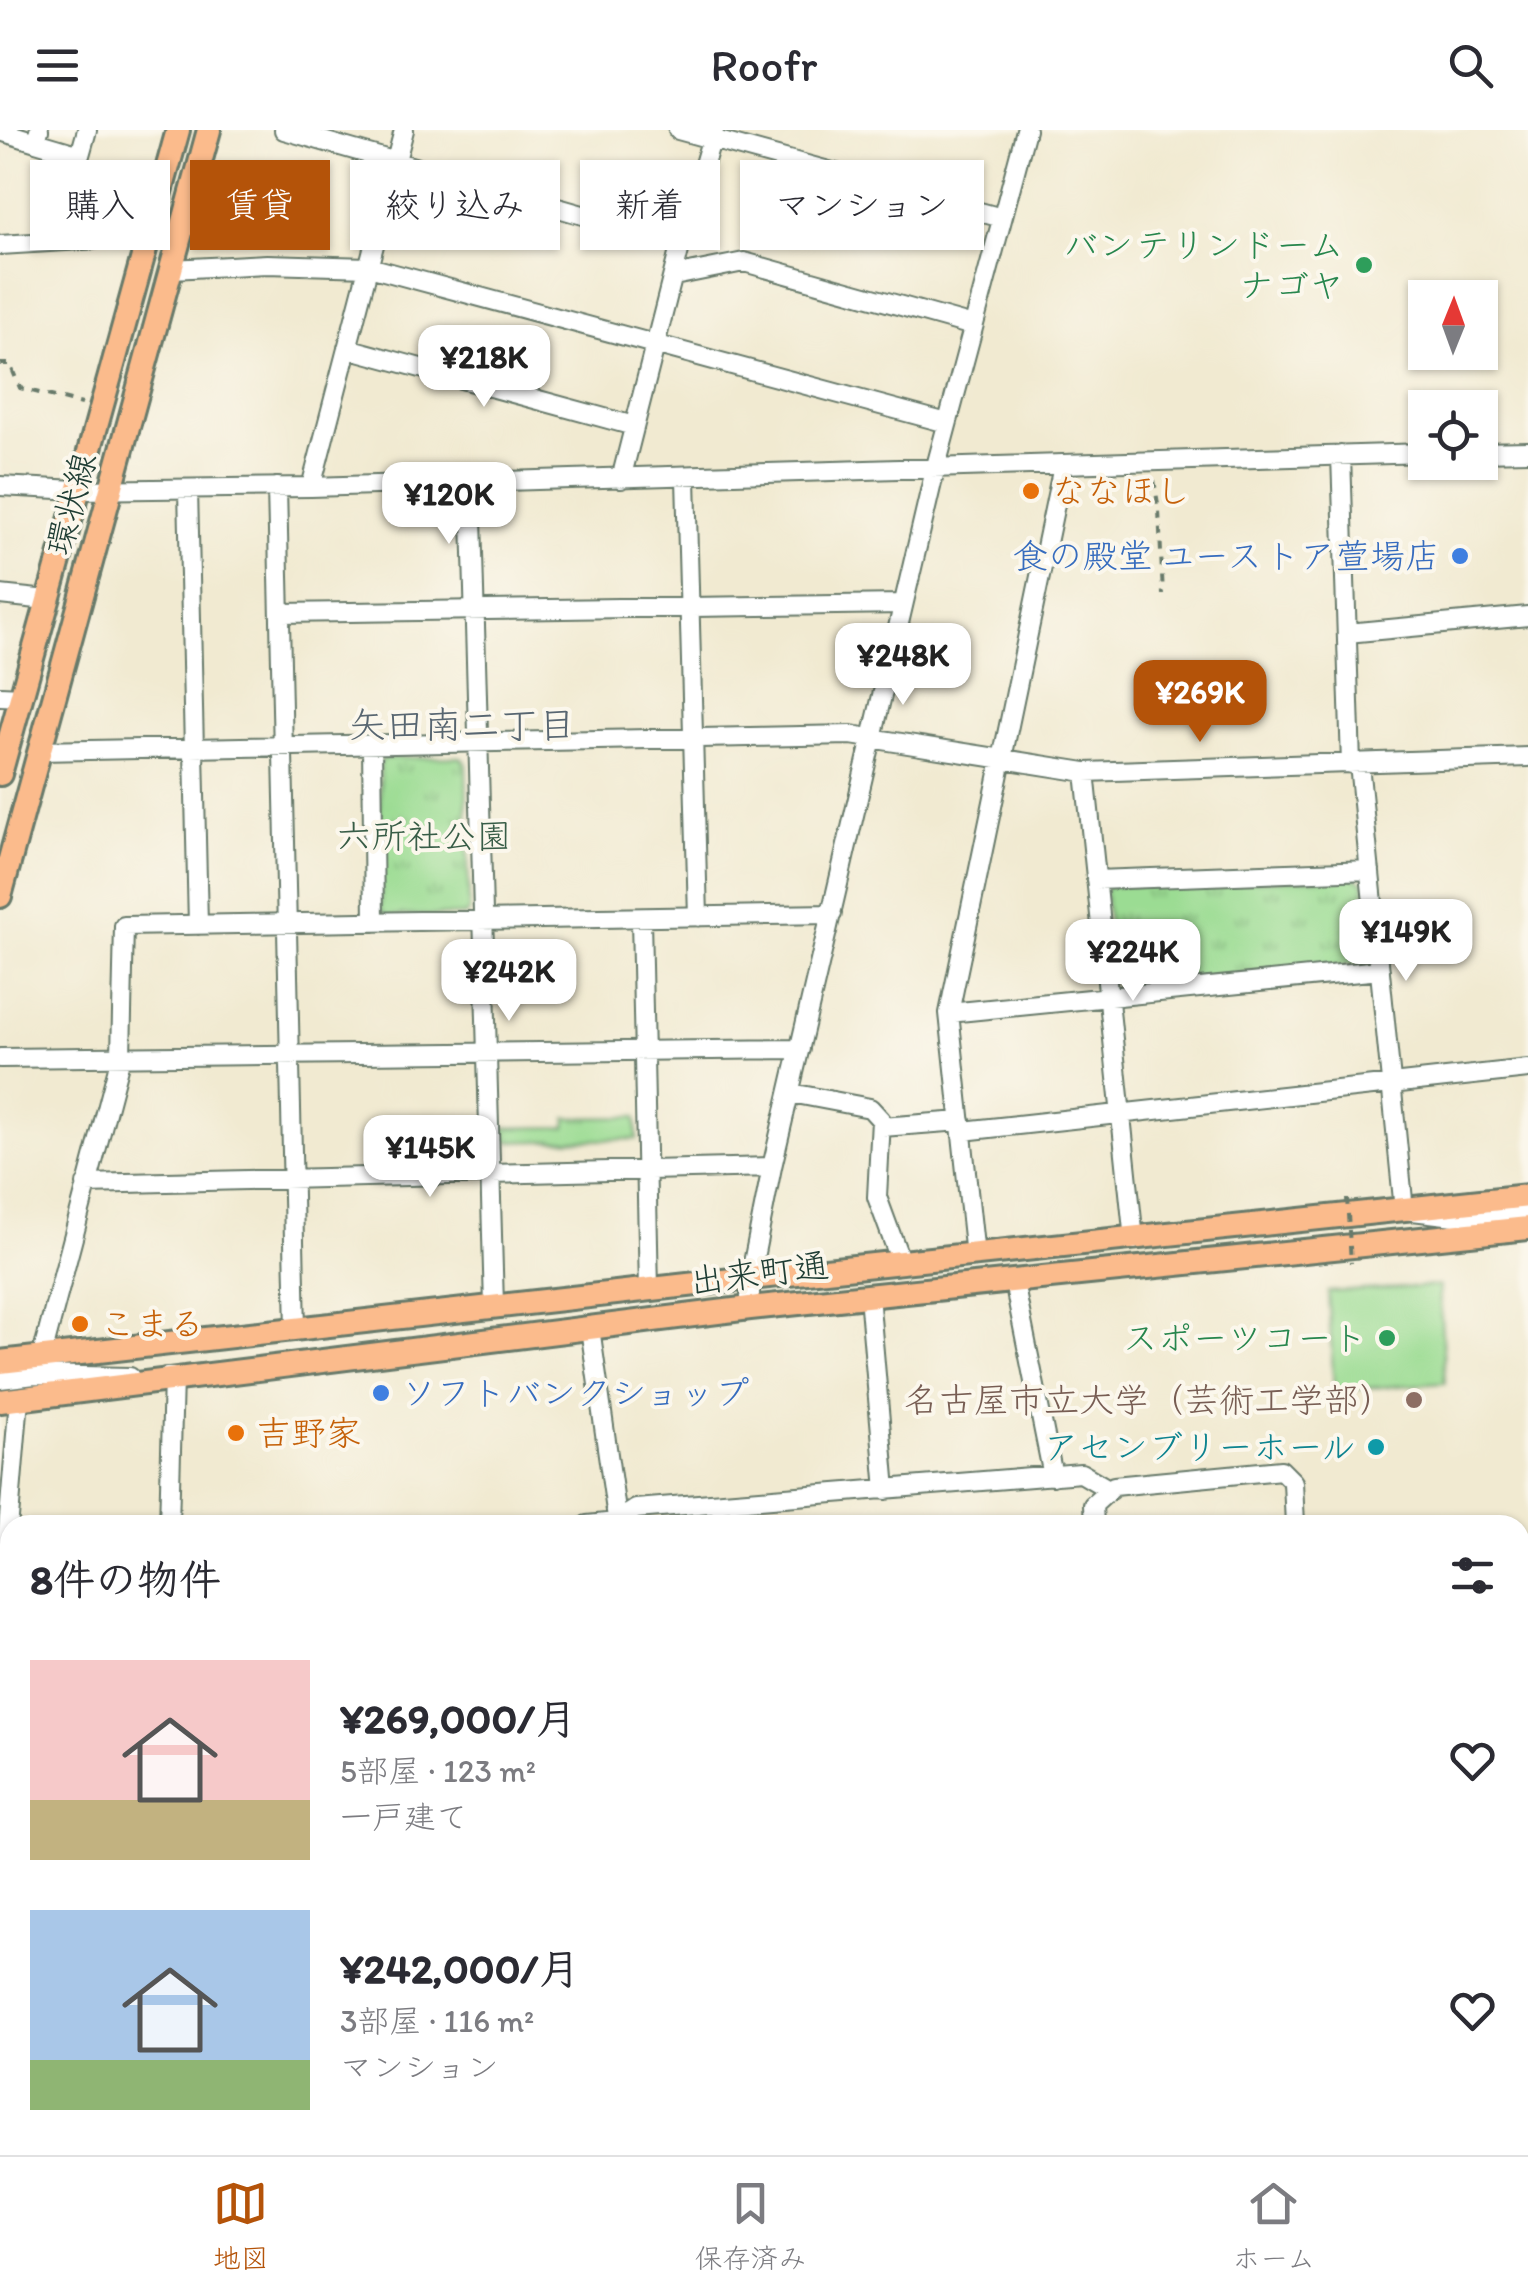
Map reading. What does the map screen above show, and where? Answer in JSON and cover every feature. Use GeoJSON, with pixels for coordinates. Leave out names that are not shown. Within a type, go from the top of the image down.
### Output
{"type":"FeatureCollection","features":[{"type":"Feature","properties":{"kind":"main road","name":"環状線"},"geometry":{"type":"LineString","coordinates":[[170,160],[178,130]]}},
{"type":"Feature","properties":{"kind":"main road","name":"環状線"},"geometry":{"type":"LineString","coordinates":[[0,896],[209,130]]}},
{"type":"Feature","properties":{"kind":"main road","name":"環状線"},"geometry":{"type":"LineString","coordinates":[[0,774],[11,696],[47,600],[145,250]]}},
{"type":"Feature","properties":{"kind":"main road","name":"出来町通"},"geometry":{"type":"LineString","coordinates":[[0,1364],[494,1306],[1528,1196]]}},
{"type":"Feature","properties":{"kind":"main road","name":"出来町通"},"geometry":{"type":"LineString","coordinates":[[10,1400],[750,1308],[1528,1228]]}},
{"type":"Feature","properties":{"kind":"street"},"geometry":{"type":"LineString","coordinates":[[0,131],[38,136],[80,155],[87,130]]}},
{"type":"Feature","properties":{"kind":"street"},"geometry":{"type":"LineString","coordinates":[[284,130],[389,160]]}},
{"type":"Feature","properties":{"kind":"street"},"geometry":{"type":"LineString","coordinates":[[396,160],[404,130]]}},
{"type":"Feature","properties":{"kind":"street"},"geometry":{"type":"LineString","coordinates":[[678,130],[713,134],[1002,218]]}},
{"type":"Feature","properties":{"kind":"street"},"geometry":{"type":"LineString","coordinates":[[750,1308],[750,1278],[772,1167],[903,604],[1026,130]]}},
{"type":"Feature","properties":{"kind":"street"},"geometry":{"type":"LineString","coordinates":[[705,160],[713,134]]}},
{"type":"Feature","properties":{"kind":"street"},"geometry":{"type":"LineString","coordinates":[[0,245],[30,243]]}},
{"type":"Feature","properties":{"kind":"street"},"geometry":{"type":"LineString","coordinates":[[310,487],[373,250]]}},
{"type":"Feature","properties":{"kind":"street"},"geometry":{"type":"LineString","coordinates":[[621,480],[679,250]]}},
{"type":"Feature","properties":{"kind":"street"},"geometry":{"type":"LineString","coordinates":[[674,276],[744,262],[973,326]]}},
{"type":"Feature","properties":{"kind":"street"},"geometry":{"type":"LineString","coordinates":[[172,269],[268,264],[369,267],[947,424]]}},
{"type":"Feature","properties":{"kind":"street"},"geometry":{"type":"LineString","coordinates":[[346,348],[634,426]]}},
{"type":"Feature","properties":{"kind":"street"},"geometry":{"type":"LineString","coordinates":[[1498,452],[1528,451]]}},
{"type":"Feature","properties":{"kind":"street"},"geometry":{"type":"LineString","coordinates":[[0,486],[78,490],[278,488],[1408,453]]}},
{"type":"Feature","properties":{"kind":"street"},"geometry":{"type":"LineString","coordinates":[[1341,455],[1355,764],[1370,870],[1404,1210],[1463,1217],[1528,1214]]}},
{"type":"Feature","properties":{"kind":"street"},"geometry":{"type":"LineString","coordinates":[[975,1256],[949,1013],[1063,466]]}},
{"type":"Feature","properties":{"kind":"street"},"geometry":{"type":"LineString","coordinates":[[686,478],[698,918]]}},
{"type":"Feature","properties":{"kind":"street"},"geometry":{"type":"LineString","coordinates":[[470,482],[494,1306]]}},
{"type":"Feature","properties":{"kind":"street"},"geometry":{"type":"LineString","coordinates":[[278,488],[296,1330]]}},
{"type":"Feature","properties":{"kind":"street"},"geometry":{"type":"LineString","coordinates":[[188,489],[198,925]]}},
{"type":"Feature","properties":{"kind":"street"},"geometry":{"type":"LineString","coordinates":[[0,595],[47,600]]}},
{"type":"Feature","properties":{"kind":"street"},"geometry":{"type":"LineString","coordinates":[[281,613],[903,604]]}},
{"type":"Feature","properties":{"kind":"street"},"geometry":{"type":"LineString","coordinates":[[1347,634],[1528,616]]}},
{"type":"Feature","properties":{"kind":"street"},"geometry":{"type":"LineString","coordinates":[[39,751],[851,735],[1085,772],[1528,756]]}},
{"type":"Feature","properties":{"kind":"street"},"geometry":{"type":"LineString","coordinates":[[372,744],[374,922]]}},
{"type":"Feature","properties":{"kind":"street"},"geometry":{"type":"LineString","coordinates":[[1085,772],[1134,1240]]}},
{"type":"Feature","properties":{"kind":"street"},"geometry":{"type":"LineString","coordinates":[[1096,880],[1370,870]]}},
{"type":"Feature","properties":{"kind":"street"},"geometry":{"type":"LineString","coordinates":[[42,1360],[121,1056],[124,926],[832,914]]}},
{"type":"Feature","properties":{"kind":"street"},"geometry":{"type":"LineString","coordinates":[[641,918],[649,1290]]}},
{"type":"Feature","properties":{"kind":"street"},"geometry":{"type":"LineString","coordinates":[[949,1013],[1380,970]]}},
{"type":"Feature","properties":{"kind":"street"},"geometry":{"type":"LineString","coordinates":[[0,1058],[800,1050]]}},
{"type":"Feature","properties":{"kind":"street"},"geometry":{"type":"LineString","coordinates":[[882,1127],[962,1126],[1120,1112],[1528,1069]]}},
{"type":"Feature","properties":{"kind":"street"},"geometry":{"type":"LineString","coordinates":[[791,1092],[870,1108],[881,1120],[877,1198],[900,1262]]}},
{"type":"Feature","properties":{"kind":"street"},"geometry":{"type":"LineString","coordinates":[[86,1184],[772,1167]]}},
{"type":"Feature","properties":{"kind":"street"},"geometry":{"type":"LineString","coordinates":[[1014,1282],[1053,1476]]}},
{"type":"Feature","properties":{"kind":"street"},"geometry":{"type":"LineString","coordinates":[[869,1295],[886,1490]]}},
{"type":"Feature","properties":{"kind":"street"},"geometry":{"type":"LineString","coordinates":[[590,1328],[616,1515]]}},
{"type":"Feature","properties":{"kind":"street"},"geometry":{"type":"LineString","coordinates":[[0,1380],[36,1376],[173,1377],[169,1515]]}},
{"type":"Feature","properties":{"kind":"street"},"geometry":{"type":"LineString","coordinates":[[7,1515],[10,1400]]}},
{"type":"Feature","properties":{"kind":"street"},"geometry":{"type":"LineString","coordinates":[[1094,1515],[1093,1504],[1114,1486],[1282,1470],[1294,1482],[1295,1515]]}},
{"type":"Feature","properties":{"kind":"street"},"geometry":{"type":"LineString","coordinates":[[624,1515],[636,1510],[1081,1473],[1110,1490]]}},
{"type":"Feature","properties":{"kind":"street"},"geometry":{"type":"LineString","coordinates":[[721,1503],[722,1515]]}},
{"type":"Feature","properties":{"kind":"path"},"geometry":{"type":"LineString","coordinates":[[0,364],[10,364],[20,388],[100,409]]}},
{"type":"Feature","properties":{"kind":"path"},"geometry":{"type":"LineString","coordinates":[[1153,475],[1159,510],[1163,595]]}},
{"type":"Feature","properties":{"kind":"path"},"geometry":{"type":"LineString","coordinates":[[1346,1198],[1351,1263]]}},
{"type":"Feature","properties":{"kind":"green space","name":"六所社公園"},"geometry":{"type":"Polygon","coordinates":[[[460,757],[466,763],[469,911],[465,916],[386,915],[381,909],[380,762],[384,758],[460,757]]]}},
{"type":"Feature","properties":{"kind":"green space"},"geometry":{"type":"Polygon","coordinates":[[[1355,877],[1364,883],[1372,957],[1369,963],[1119,988],[1114,983],[1105,890],[1110,886],[1355,877]]]}},
{"type":"Feature","properties":{"kind":"green space"},"geometry":{"type":"Polygon","coordinates":[[[636,1117],[637,1139],[493,1142],[493,1128],[566,1127],[567,1118],[636,1117]]]}},
{"type":"Feature","properties":{"kind":"green space","name":"スポーツコート"},"geometry":{"type":"Polygon","coordinates":[[[1439,1286],[1445,1383],[1334,1390],[1328,1292],[1439,1286]]]}},
{"type":"Feature","properties":{"kind":"place","name":"バンテリンドーム ナゴヤ"},"geometry":{"type":"Point","coordinates":[1364,265]}},
{"type":"Feature","properties":{"kind":"place","name":"ななほし"},"geometry":{"type":"Point","coordinates":[1031,491]}},
{"type":"Feature","properties":{"kind":"place","name":"食の殿堂 ユーストア萱場店"},"geometry":{"type":"Point","coordinates":[1460,556]}},
{"type":"Feature","properties":{"kind":"place","name":"こまる"},"geometry":{"type":"Point","coordinates":[80,1324]}},
{"type":"Feature","properties":{"kind":"place","name":"スポーツコート"},"geometry":{"type":"Point","coordinates":[1387,1338]}},
{"type":"Feature","properties":{"kind":"place","name":"ソフトバンクショップ"},"geometry":{"type":"Point","coordinates":[381,1393]}},
{"type":"Feature","properties":{"kind":"place","name":"名古屋市立大学（芸術工学部）"},"geometry":{"type":"Point","coordinates":[1414,1400]}},
{"type":"Feature","properties":{"kind":"place","name":"吉野家"},"geometry":{"type":"Point","coordinates":[236,1433]}},
{"type":"Feature","properties":{"kind":"place","name":"アセンブリーホール"},"geometry":{"type":"Point","coordinates":[1376,1447]}},
{"type":"Feature","properties":{"kind":"district","name":"矢田南二丁目"},"geometry":{"type":"Point","coordinates":[462,725]}}]}
